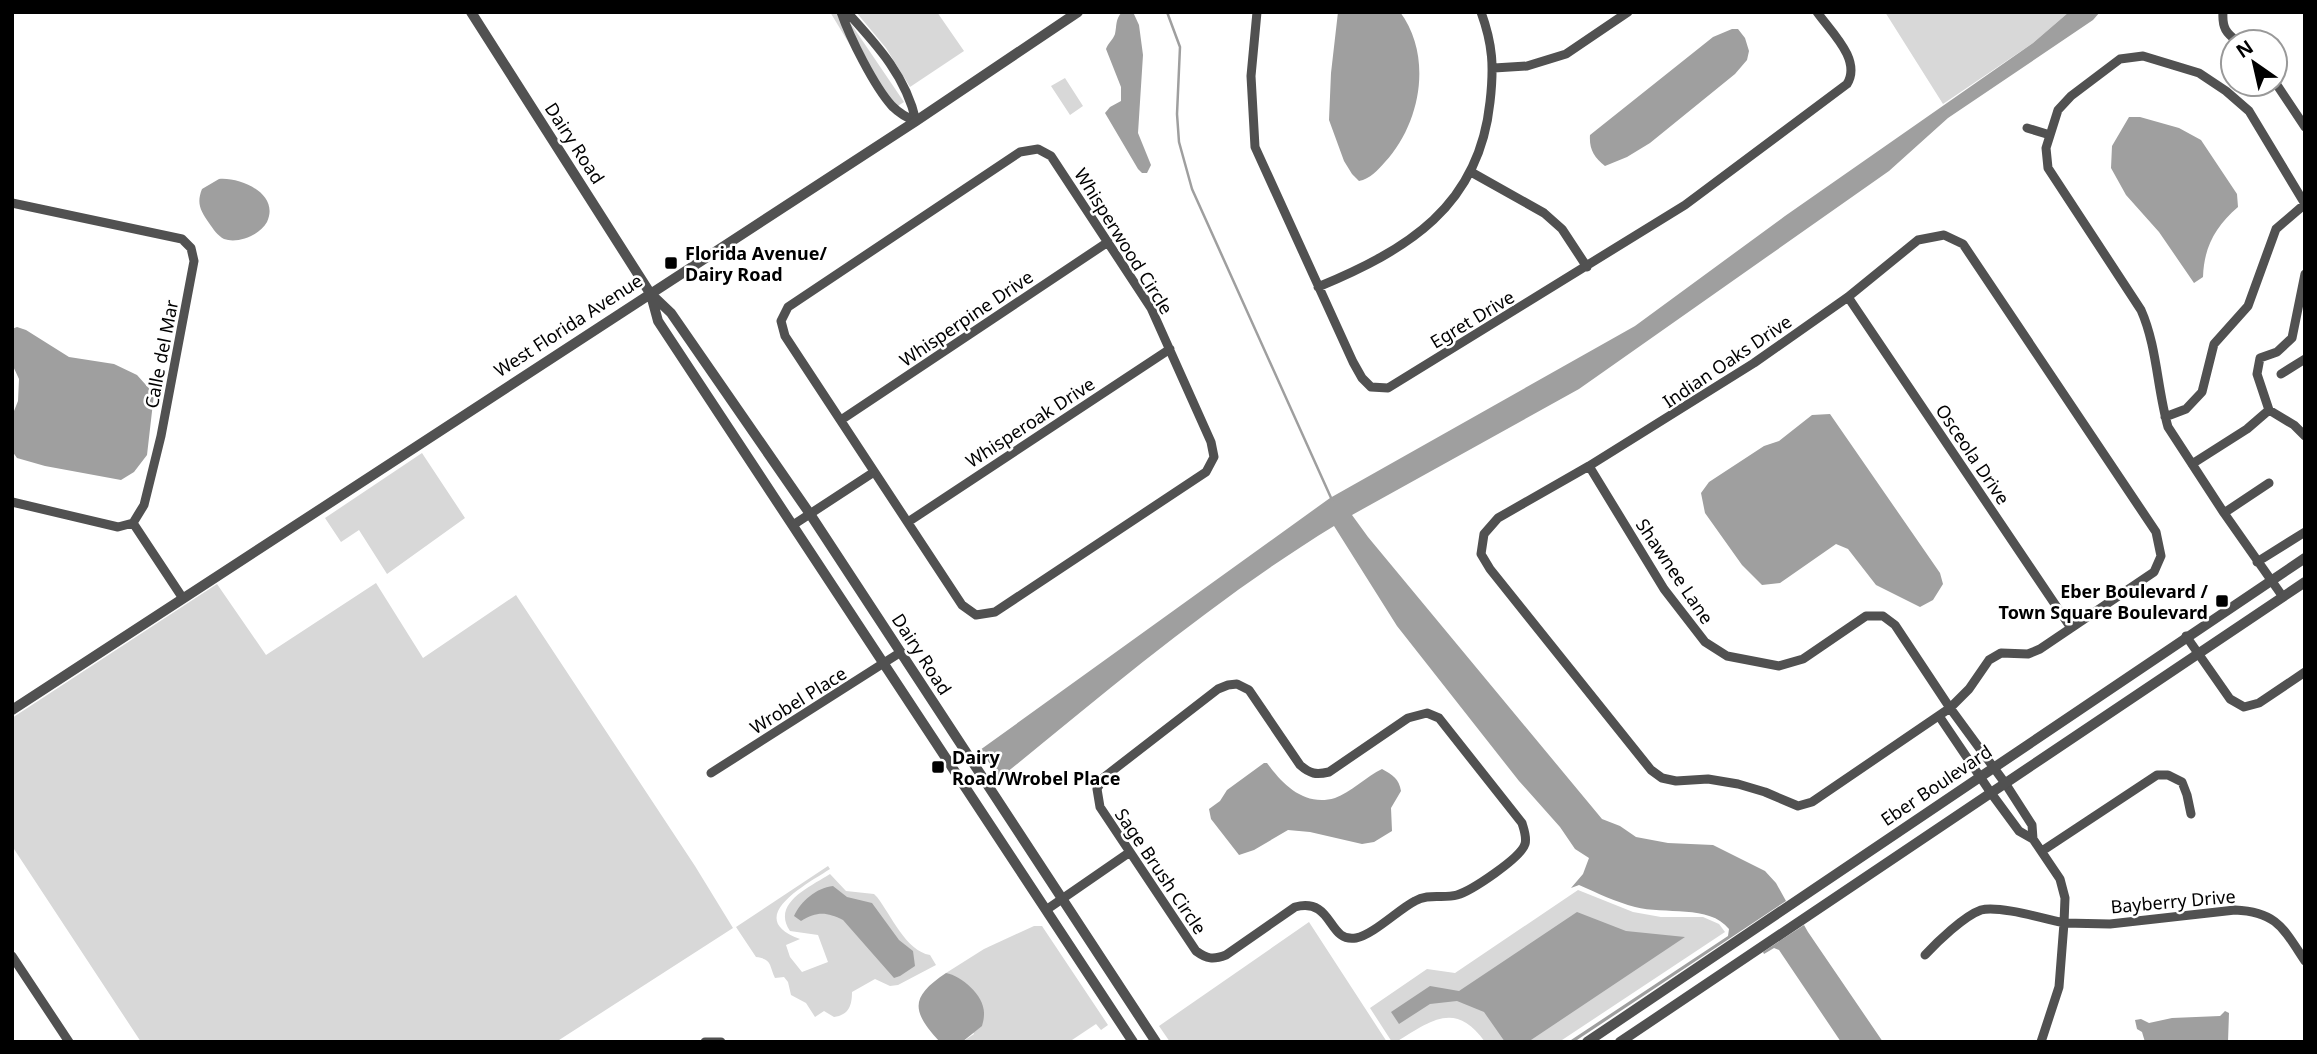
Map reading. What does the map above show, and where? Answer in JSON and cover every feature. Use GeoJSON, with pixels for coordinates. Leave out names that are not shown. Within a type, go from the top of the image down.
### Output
{"type":"FeatureCollection","features":[{"type":"Feature","properties":{"kind":"street","name":"Dairy Road"},"geometry":{"type":"LineString","coordinates":[[471,12],[650,293],[671,313],[810,514],[1156,1042]]}},
{"type":"Feature","properties":{"kind":"street"},"geometry":{"type":"LineString","coordinates":[[841,12],[845,25],[892,106],[906,118],[916,121],[912,101],[904,85],[875,41],[847,12]]}},
{"type":"Feature","properties":{"kind":"street","name":"West Florida Avenue"},"geometry":{"type":"LineString","coordinates":[[12,710],[1079,12]]}},
{"type":"Feature","properties":{"kind":"street","name":"Egret Drive"},"geometry":{"type":"LineString","coordinates":[[1258,12],[1251,76],[1255,147],[1362,379],[1371,387],[1388,388],[1685,205],[1847,84],[1852,76],[1851,60],[1817,12]]}},
{"type":"Feature","properties":{"kind":"street"},"geometry":{"type":"LineString","coordinates":[[1318,288],[1373,263],[1433,222],[1471,172],[1488,124],[1494,68],[1488,31],[1481,12]]}},
{"type":"Feature","properties":{"kind":"street"},"geometry":{"type":"LineString","coordinates":[[1494,68],[1527,66],[1560,57],[1628,12]]}},
{"type":"Feature","properties":{"kind":"street"},"geometry":{"type":"LineString","coordinates":[[2165,417],[2186,409],[2202,391],[2214,344],[2248,306],[2276,229],[2305,204],[2249,111],[2226,91],[2199,73],[2166,62],[2143,57],[2120,59],[2071,96],[2058,110],[2046,148],[2048,168],[2141,310],[2150,329],[2165,417],[2168,427],[2283,597]]}},
{"type":"Feature","properties":{"kind":"street"},"geometry":{"type":"LineString","coordinates":[[2286,98],[2305,127]]}},
{"type":"Feature","properties":{"kind":"street"},"geometry":{"type":"LineString","coordinates":[[2027,128],[2050,135]]}},
{"type":"Feature","properties":{"kind":"street","name":"Whisperwood Circle"},"geometry":{"type":"LineString","coordinates":[[1038,149],[1051,156],[1108,242],[1151,308],[1211,442],[1213,457],[1206,472],[995,612],[976,615],[962,605],[785,336],[781,321],[788,307],[1020,152],[1038,149]]}},
{"type":"Feature","properties":{"kind":"street"},"geometry":{"type":"LineString","coordinates":[[1471,172],[1544,214],[1562,229],[1587,267]]}},
{"type":"Feature","properties":{"kind":"street","name":"Calle del Mar"},"geometry":{"type":"LineString","coordinates":[[12,203],[182,239],[191,248],[194,261],[161,436],[145,505],[133,523]]}},
{"type":"Feature","properties":{"kind":"street","name":"Indian Oaks Drive"},"geometry":{"type":"LineString","coordinates":[[1944,235],[1963,244],[2156,532],[2161,556],[2154,572],[2040,649],[2028,654],[2001,653],[1989,660],[1969,689],[1950,708],[1811,802],[1798,806],[1765,792],[1707,779],[1676,781],[1662,778],[1651,771],[1490,569],[1481,554],[1484,534],[1498,518],[1589,466],[1755,363],[1848,297],[1918,240],[1944,235]]}},
{"type":"Feature","properties":{"kind":"street","name":"Whisperpine Drive"},"geometry":{"type":"LineString","coordinates":[[841,420],[1108,242]]}},
{"type":"Feature","properties":{"kind":"street"},"geometry":{"type":"LineString","coordinates":[[2305,274],[2292,338],[2277,352],[2260,358],[2257,374],[2269,410],[2294,425],[2305,436]]}},
{"type":"Feature","properties":{"kind":"street","name":"Dairy Road"},"geometry":{"type":"LineString","coordinates":[[650,293],[658,321],[1133,1042]]}},
{"type":"Feature","properties":{"kind":"street","name":"Osceola Drive"},"geometry":{"type":"LineString","coordinates":[[1848,297],[2071,628]]}},
{"type":"Feature","properties":{"kind":"street","name":"Whisperoak Drive"},"geometry":{"type":"LineString","coordinates":[[908,522],[1170,349]]}},
{"type":"Feature","properties":{"kind":"street"},"geometry":{"type":"LineString","coordinates":[[2281,374],[2305,359]]}},
{"type":"Feature","properties":{"kind":"street"},"geometry":{"type":"LineString","coordinates":[[2192,464],[2246,429],[2269,410]]}},
{"type":"Feature","properties":{"kind":"street","name":"Shawnee Lane"},"geometry":{"type":"LineString","coordinates":[[1589,466],[1664,589],[1705,642],[1727,656],[1779,666],[1803,659],[1866,616],[1883,616],[1895,625],[1950,708]]}},
{"type":"Feature","properties":{"kind":"street"},"geometry":{"type":"LineString","coordinates":[[793,525],[874,472]]}},
{"type":"Feature","properties":{"kind":"street"},"geometry":{"type":"LineString","coordinates":[[2224,513],[2269,483]]}},
{"type":"Feature","properties":{"kind":"street"},"geometry":{"type":"LineString","coordinates":[[12,502],[118,527],[133,523],[182,597]]}},
{"type":"Feature","properties":{"kind":"street"},"geometry":{"type":"LineString","coordinates":[[2257,562],[2305,532]]}},
{"type":"Feature","properties":{"kind":"street","name":"Eber Boulevard"},"geometry":{"type":"LineString","coordinates":[[1587,1042],[2305,558]]}},
{"type":"Feature","properties":{"kind":"street","name":"Eber Boulevard"},"geometry":{"type":"LineString","coordinates":[[1620,1042],[2305,582]]}},
{"type":"Feature","properties":{"kind":"street"},"geometry":{"type":"LineString","coordinates":[[2186,636],[2230,699],[2244,706],[2259,703],[2305,672]]}},
{"type":"Feature","properties":{"kind":"street","name":"Wrobel Place"},"geometry":{"type":"LineString","coordinates":[[712,773],[901,653]]}},
{"type":"Feature","properties":{"kind":"street","name":"Sage Brush Circle"},"geometry":{"type":"LineString","coordinates":[[1237,684],[1249,690],[1300,765],[1309,773],[1318,775],[1329,772],[1408,718],[1427,713],[1439,718],[1522,823],[1525,833],[1525,846],[1518,856],[1464,892],[1454,896],[1416,900],[1356,939],[1336,931],[1317,907],[1306,905],[1295,907],[1226,955],[1216,959],[1206,958],[1196,951],[1130,852],[1097,800],[1097,789],[1102,778],[1218,689],[1237,684]]}},
{"type":"Feature","properties":{"kind":"street"},"geometry":{"type":"LineString","coordinates":[[1950,708],[2032,825],[2033,839]]}},
{"type":"Feature","properties":{"kind":"street"},"geometry":{"type":"LineString","coordinates":[[1939,716],[2019,831],[2033,839],[2060,879],[2065,898],[2059,987],[2040,1042]]}},
{"type":"Feature","properties":{"kind":"street"},"geometry":{"type":"LineString","coordinates":[[1954,739],[1966,732]]}},
{"type":"Feature","properties":{"kind":"street"},"geometry":{"type":"LineString","coordinates":[[2042,851],[2157,775],[2168,775],[2182,782],[2191,814]]}},
{"type":"Feature","properties":{"kind":"street"},"geometry":{"type":"LineString","coordinates":[[1046,909],[1130,852]]}},
{"type":"Feature","properties":{"kind":"street","name":"Bayberry Drive"},"geometry":{"type":"LineString","coordinates":[[1925,955],[1944,934],[1981,911],[2002,910],[2063,923],[2110,924],[2235,910],[2255,911],[2274,919],[2305,961]]}},
{"type":"Feature","properties":{"kind":"street"},"geometry":{"type":"LineString","coordinates":[[13,960],[69,1042]]}},
{"type":"Feature","properties":{"kind":"street"},"geometry":{"type":"LineString","coordinates":[[705,1042],[721,1042]]}},
{"type":"Feature","properties":{"kind":"shaded area"},"geometry":{"type":"Polygon","coordinates":[[[830,12],[843,12],[904,102],[890,111],[830,12]]]}},
{"type":"Feature","properties":{"kind":"shaded area"},"geometry":{"type":"Polygon","coordinates":[[[856,12],[937,12],[964,51],[910,87],[886,48],[856,12]]]}},
{"type":"Feature","properties":{"kind":"shaded area"},"geometry":{"type":"Polygon","coordinates":[[[1122,12],[1133,12],[1139,25],[1143,55],[1138,133],[1151,165],[1147,173],[1138,169],[1105,113],[1121,101],[1121,87],[1106,49],[1114,36],[1117,20],[1122,12]]]}},
{"type":"Feature","properties":{"kind":"shaded area"},"geometry":{"type":"Polygon","coordinates":[[[1338,12],[1400,12],[1417,49],[1418,89],[1407,128],[1382,165],[1370,176],[1359,181],[1344,161],[1329,120],[1338,12]]]}},
{"type":"Feature","properties":{"kind":"shaded area"},"geometry":{"type":"Polygon","coordinates":[[[1885,12],[2069,12],[2033,43],[1943,104],[1885,12]]]}},
{"type":"Feature","properties":{"kind":"shaded area"},"geometry":{"type":"Polygon","coordinates":[[[2069,12],[2100,12],[2093,20],[1948,118],[1889,171],[1579,389],[1352,515],[1602,819],[1620,826],[1636,837],[1668,843],[1713,845],[1765,871],[1776,883],[1786,901],[1574,1042],[1568,1042],[1728,936],[1729,929],[1710,916],[1635,907],[1579,885],[1571,888],[1583,874],[1589,858],[1575,849],[1397,626],[1334,526],[1205,615],[1000,778],[980,750],[1330,498],[1635,326],[1785,216],[2033,43],[2069,12]]]}},
{"type":"Feature","properties":{"kind":"shaded area"},"geometry":{"type":"Polygon","coordinates":[[[1738,29],[1745,38],[1749,51],[1747,60],[1735,74],[1650,143],[1605,166],[1601,163],[1591,149],[1590,135],[1713,37],[1738,29]]]}},
{"type":"Feature","properties":{"kind":"shaded area"},"geometry":{"type":"Polygon","coordinates":[[[1065,78],[1083,106],[1070,115],[1051,86],[1065,78]]]}},
{"type":"Feature","properties":{"kind":"shaded area"},"geometry":{"type":"Polygon","coordinates":[[[2129,117],[2140,117],[2179,128],[2201,140],[2237,194],[2238,207],[2212,238],[2203,277],[2194,283],[2159,232],[2126,195],[2111,168],[2112,146],[2129,117]]]}},
{"type":"Feature","properties":{"kind":"shaded area"},"geometry":{"type":"Polygon","coordinates":[[[219,179],[247,184],[263,196],[270,212],[264,227],[254,234],[236,240],[224,239],[214,230],[202,211],[199,199],[202,189],[219,179]]]}},
{"type":"Feature","properties":{"kind":"shaded area"},"geometry":{"type":"Polygon","coordinates":[[[17,327],[69,357],[114,364],[137,375],[154,394],[147,455],[134,472],[121,480],[17,458],[12,451],[12,416],[18,401],[19,379],[12,364],[12,329],[17,327]]]}},
{"type":"Feature","properties":{"kind":"shaded area"},"geometry":{"type":"Polygon","coordinates":[[[1830,414],[1940,573],[1943,584],[1933,600],[1920,607],[1876,585],[1848,549],[1836,544],[1780,583],[1762,585],[1742,565],[1705,513],[1701,493],[1709,482],[1764,446],[1779,441],[1812,415],[1830,414]]]}},
{"type":"Feature","properties":{"kind":"shaded area"},"geometry":{"type":"Polygon","coordinates":[[[422,453],[465,518],[387,574],[359,530],[341,542],[325,518],[422,453]]]}},
{"type":"Feature","properties":{"kind":"shaded area"},"geometry":{"type":"Polygon","coordinates":[[[376,583],[423,658],[516,595],[733,928],[556,1042],[141,1042],[12,846],[12,718],[217,584],[266,655],[376,583]]]}},
{"type":"Feature","properties":{"kind":"shaded area"},"geometry":{"type":"Polygon","coordinates":[[[1264,763],[1296,792],[1305,797],[1324,800],[1341,796],[1382,769],[1395,778],[1401,791],[1391,808],[1392,831],[1374,842],[1362,844],[1310,832],[1288,830],[1254,850],[1239,855],[1211,819],[1209,809],[1220,801],[1227,790],[1264,763]]]}},
{"type":"Feature","properties":{"kind":"shaded area"},"geometry":{"type":"Polygon","coordinates":[[[828,866],[830,869],[795,892],[778,912],[777,921],[784,931],[800,939],[786,945],[790,957],[802,972],[828,962],[818,935],[790,931],[785,921],[785,912],[795,897],[830,874],[846,891],[874,894],[906,940],[921,952],[930,955],[936,965],[898,985],[890,986],[875,979],[852,992],[850,1005],[843,1014],[834,1017],[824,1011],[815,1017],[806,1003],[791,995],[784,977],[775,978],[767,961],[756,957],[736,927],[828,866]]]}},
{"type":"Feature","properties":{"kind":"shaded area"},"geometry":{"type":"Polygon","coordinates":[[[833,886],[847,897],[872,903],[899,940],[913,951],[915,966],[894,978],[843,920],[822,914],[801,921],[794,916],[810,896],[833,886]]]}},
{"type":"Feature","properties":{"kind":"shaded area"},"geometry":{"type":"Polygon","coordinates":[[[1578,890],[1633,912],[1661,917],[1703,917],[1719,924],[1725,932],[1559,1042],[1485,1042],[1463,1021],[1442,1018],[1392,1042],[1370,1008],[1427,969],[1455,973],[1578,890]]]}},
{"type":"Feature","properties":{"kind":"shaded area"},"geometry":{"type":"Polygon","coordinates":[[[1577,912],[1626,931],[1685,937],[1528,1042],[1505,1042],[1484,1012],[1457,1001],[1430,1004],[1399,1024],[1391,1012],[1430,986],[1459,991],[1577,912]]]}},
{"type":"Feature","properties":{"kind":"shaded area"},"geometry":{"type":"Polygon","coordinates":[[[1309,922],[1387,1042],[1170,1042],[1159,1026],[1309,922]]]}},
{"type":"Feature","properties":{"kind":"shaded area"},"geometry":{"type":"Polygon","coordinates":[[[1804,925],[1883,1042],[1841,1042],[1779,950],[1774,948],[1764,954],[1763,952],[1804,925]]]}},
{"type":"Feature","properties":{"kind":"shaded area"},"geometry":{"type":"Polygon","coordinates":[[[1034,926],[1042,926],[1108,1025],[1101,1030],[1096,1024],[1069,1042],[962,1042],[974,1034],[946,973],[984,949],[1034,926]]]}},
{"type":"Feature","properties":{"kind":"shaded area"},"geometry":{"type":"Polygon","coordinates":[[[946,973],[959,978],[971,988],[983,1007],[982,1026],[962,1042],[940,1042],[920,1013],[921,997],[946,973]]]}},
{"type":"Feature","properties":{"kind":"shaded area"},"geometry":{"type":"Polygon","coordinates":[[[2225,1011],[2229,1013],[2228,1042],[2145,1042],[2135,1020],[2141,1019],[2149,1023],[2172,1018],[2220,1016],[2225,1011]]]}},
{"type":"Feature","properties":{"kind":"waterway"},"geometry":{"type":"LineString","coordinates":[[1167,12],[1180,47],[1177,114],[1179,142],[1192,189],[1332,500]]}},
{"type":"Feature","properties":{"kind":"place","name":"Florida Avenue/ Dairy Road"},"geometry":{"type":"Point","coordinates":[671,263]}},
{"type":"Feature","properties":{"kind":"place","name":"Eber Boulevard / Town Square Boulevard"},"geometry":{"type":"Point","coordinates":[2222,601]}},
{"type":"Feature","properties":{"kind":"place","name":"Dairy Road/Wrobel Place"},"geometry":{"type":"Point","coordinates":[938,767]}}]}
